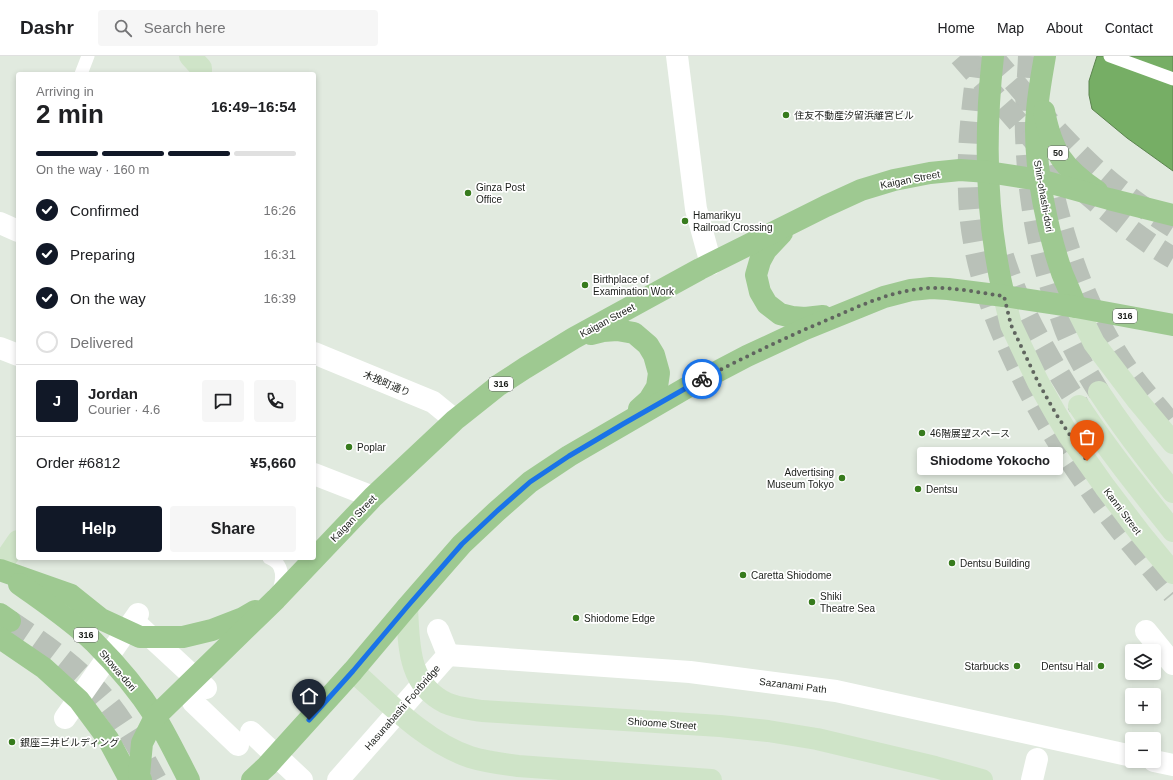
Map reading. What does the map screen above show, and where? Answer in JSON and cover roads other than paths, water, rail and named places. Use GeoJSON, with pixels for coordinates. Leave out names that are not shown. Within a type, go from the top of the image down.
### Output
{"type":"FeatureCollection","features":[{"type":"Feature","properties":{"kind":"main road"},"geometry":{"type":"LineString","coordinates":[[190,56],[201,68],[201,72]]}},
{"type":"Feature","properties":{"kind":"main road"},"geometry":{"type":"LineString","coordinates":[[992,56],[987,126],[988,172],[992,235],[1004,296]]}},
{"type":"Feature","properties":{"kind":"main road","name":"Shin-ohashi-dori"},"geometry":{"type":"LineString","coordinates":[[1045,56],[1039,87],[1036,128],[1040,180],[1055,251],[1076,308]]}},
{"type":"Feature","properties":{"kind":"main road","name":"50"},"geometry":{"type":"LineString","coordinates":[[1039,87],[1046,122],[1052,141],[1060,157],[1072,172],[1109,199]]}},
{"type":"Feature","properties":{"kind":"main road","name":"Kaigan Street"},"geometry":{"type":"LineString","coordinates":[[316,556],[372,497],[455,420],[499,385],[574,338],[711,264],[860,190],[894,180],[930,173],[960,170],[988,172],[1040,180],[1173,215]]}},
{"type":"Feature","properties":{"kind":"main road"},"geometry":{"type":"LineString","coordinates":[[794,222],[766,250],[760,261],[756,275],[760,292],[767,304],[780,314],[805,318],[840,314]]}},
{"type":"Feature","properties":{"kind":"main road","name":"316"},"geometry":{"type":"LineString","coordinates":[[252,780],[267,766],[353,671],[462,544],[530,482],[569,456],[623,424],[686,388],[747,356],[840,314],[884,297],[911,290],[931,288],[1004,296],[1173,325]]}},
{"type":"Feature","properties":{"kind":"main road","name":"Kanni Street"},"geometry":{"type":"LineString","coordinates":[[1004,296],[1011,325],[1038,382],[1069,436],[1140,533],[1173,572]]}},
{"type":"Feature","properties":{"kind":"main road"},"geometry":{"type":"LineString","coordinates":[[1076,308],[1094,343],[1138,401],[1173,443]]}},
{"type":"Feature","properties":{"kind":"main road"},"geometry":{"type":"LineString","coordinates":[[574,338],[603,331],[616,330],[634,334],[648,345],[654,355],[659,373],[657,387],[649,400],[623,424]]}},
{"type":"Feature","properties":{"kind":"main road"},"geometry":{"type":"LineString","coordinates":[[1099,392],[1147,460],[1173,492]]}},
{"type":"Feature","properties":{"kind":"main road"},"geometry":{"type":"LineString","coordinates":[[1079,406],[1094,430],[1173,531]]}},
{"type":"Feature","properties":{"kind":"main road"},"geometry":{"type":"LineString","coordinates":[[0,566],[16,544]]}},
{"type":"Feature","properties":{"kind":"main road","name":"Kaigan Street"},"geometry":{"type":"LineString","coordinates":[[155,717],[276,599],[313,560]]}},
{"type":"Feature","properties":{"kind":"main road"},"geometry":{"type":"LineString","coordinates":[[0,570],[71,596],[101,619],[140,637],[183,637],[212,630],[243,618],[276,599]]}},
{"type":"Feature","properties":{"kind":"main road","name":"Showa-dori"},"geometry":{"type":"LineString","coordinates":[[0,570],[63,616],[93,642],[130,683],[155,717],[189,780]]}},
{"type":"Feature","properties":{"kind":"main road","name":"Shioome Street"},"geometry":{"type":"LineString","coordinates":[[407,607],[412,662],[419,679],[432,693],[446,703],[482,711],[720,726],[768,731],[817,739],[935,767],[982,780]]}},
{"type":"Feature","properties":{"kind":"main road"},"geometry":{"type":"LineString","coordinates":[[3,624],[44,668],[78,700],[108,739],[130,780]]}},
{"type":"Feature","properties":{"kind":"main road"},"geometry":{"type":"LineString","coordinates":[[353,671],[409,721],[448,747],[469,756],[489,762],[518,766],[711,780]]}},
{"type":"Feature","properties":{"kind":"main road","name":"316"},"geometry":{"type":"LineString","coordinates":[[141,780],[142,743],[155,717]]}},
{"type":"Feature","properties":{"kind":"street"},"geometry":{"type":"LineString","coordinates":[[677,56],[696,209],[711,264]]}},
{"type":"Feature","properties":{"kind":"street"},"geometry":{"type":"LineString","coordinates":[[0,348],[16,354]]}},
{"type":"Feature","properties":{"kind":"street","name":"木挽町通り"},"geometry":{"type":"LineString","coordinates":[[316,354],[433,402],[455,420]]}},
{"type":"Feature","properties":{"kind":"street"},"geometry":{"type":"LineString","coordinates":[[316,475],[372,497]]}},
{"type":"Feature","properties":{"kind":"street"},"geometry":{"type":"LineString","coordinates":[[65,718],[135,618],[136,623],[199,695],[244,739],[302,780]]}},
{"type":"Feature","properties":{"kind":"street"},"geometry":{"type":"LineString","coordinates":[[438,630],[448,655]]}},
{"type":"Feature","properties":{"kind":"street"},"geometry":{"type":"LineString","coordinates":[[1146,631],[1173,664]]}},
{"type":"Feature","properties":{"kind":"street","name":"Sazanami Path"},"geometry":{"type":"LineString","coordinates":[[448,655],[690,672],[836,691],[1037,758],[1125,756]]}},
{"type":"Feature","properties":{"kind":"street","name":"Hasunabashi Footbridge"},"geometry":{"type":"LineString","coordinates":[[338,780],[448,655]]}},
{"type":"Feature","properties":{"kind":"street"},"geometry":{"type":"LineString","coordinates":[[1161,762],[1173,765]]}},
{"type":"Feature","properties":{"kind":"lane"},"geometry":{"type":"LineString","coordinates":[[82,72],[88,56]]}},
{"type":"Feature","properties":{"kind":"lane"},"geometry":{"type":"LineString","coordinates":[[1110,56],[1173,79]]}},
{"type":"Feature","properties":{"kind":"lane"},"geometry":{"type":"LineString","coordinates":[[275,560],[282,571],[282,584],[276,599]]}},
{"type":"Feature","properties":{"kind":"tunnel"},"geometry":{"type":"LineString","coordinates":[[960,56],[1044,152]]}},
{"type":"Feature","properties":{"kind":"tunnel"},"geometry":{"type":"LineString","coordinates":[[979,56],[970,141],[970,212],[976,252],[993,311],[1026,384],[1044,418],[1065,452],[1107,513],[1173,594]]}},
{"type":"Feature","properties":{"kind":"tunnel"},"geometry":{"type":"LineString","coordinates":[[992,56],[1075,150],[1129,197],[1173,227]]}},
{"type":"Feature","properties":{"kind":"tunnel"},"geometry":{"type":"LineString","coordinates":[[1029,56],[1026,115],[1027,156],[1031,200],[1039,243],[1050,285],[1067,334],[1099,392]]}},
{"type":"Feature","properties":{"kind":"tunnel"},"geometry":{"type":"LineString","coordinates":[[1047,166],[1067,245],[1086,295],[1110,343],[1130,374],[1173,426]]}},
{"type":"Feature","properties":{"kind":"tunnel"},"geometry":{"type":"LineString","coordinates":[[1081,189],[1114,217],[1173,258]]}},
{"type":"Feature","properties":{"kind":"tunnel"},"geometry":{"type":"LineString","coordinates":[[1003,256],[1018,296],[1036,334],[1079,406]]}},
{"type":"Feature","properties":{"kind":"tunnel"},"geometry":{"type":"LineString","coordinates":[[10,621],[67,662],[98,691],[115,712],[137,745],[156,780]]}},
{"type":"Feature","properties":{"kind":"place","name":"住友不動産汐留浜離宮ビル"},"geometry":{"type":"Point","coordinates":[786,115]}},
{"type":"Feature","properties":{"kind":"place","name":"Ginza Post Office"},"geometry":{"type":"Point","coordinates":[468,193]}},
{"type":"Feature","properties":{"kind":"place","name":"Hamarikyu Railroad Crossing"},"geometry":{"type":"Point","coordinates":[685,221]}},
{"type":"Feature","properties":{"kind":"place","name":"Birthplace of Examination Work"},"geometry":{"type":"Point","coordinates":[585,285]}},
{"type":"Feature","properties":{"kind":"place","name":"46階展望スペース"},"geometry":{"type":"Point","coordinates":[922,433]}},
{"type":"Feature","properties":{"kind":"place","name":"Poplar"},"geometry":{"type":"Point","coordinates":[349,447]}},
{"type":"Feature","properties":{"kind":"place","name":"Shiodome Yokocho"},"geometry":{"type":"Point","coordinates":[1087,461]}},
{"type":"Feature","properties":{"kind":"place","name":"Advertising Museum Tokyo"},"geometry":{"type":"Point","coordinates":[842,478]}},
{"type":"Feature","properties":{"kind":"place","name":"Dentsu"},"geometry":{"type":"Point","coordinates":[918,489]}},
{"type":"Feature","properties":{"kind":"place","name":"Dentsu Building"},"geometry":{"type":"Point","coordinates":[952,563]}},
{"type":"Feature","properties":{"kind":"place","name":"Caretta Shiodome"},"geometry":{"type":"Point","coordinates":[743,575]}},
{"type":"Feature","properties":{"kind":"place","name":"Shiki Theatre Sea"},"geometry":{"type":"Point","coordinates":[812,602]}},
{"type":"Feature","properties":{"kind":"place","name":"Shiodome Edge"},"geometry":{"type":"Point","coordinates":[576,618]}},
{"type":"Feature","properties":{"kind":"place","name":"Starbucks"},"geometry":{"type":"Point","coordinates":[1017,666]}},
{"type":"Feature","properties":{"kind":"place","name":"Dentsu Hall"},"geometry":{"type":"Point","coordinates":[1101,666]}},
{"type":"Feature","properties":{"kind":"place","name":"銀座三井ビルディング"},"geometry":{"type":"Point","coordinates":[12,742]}}]}
